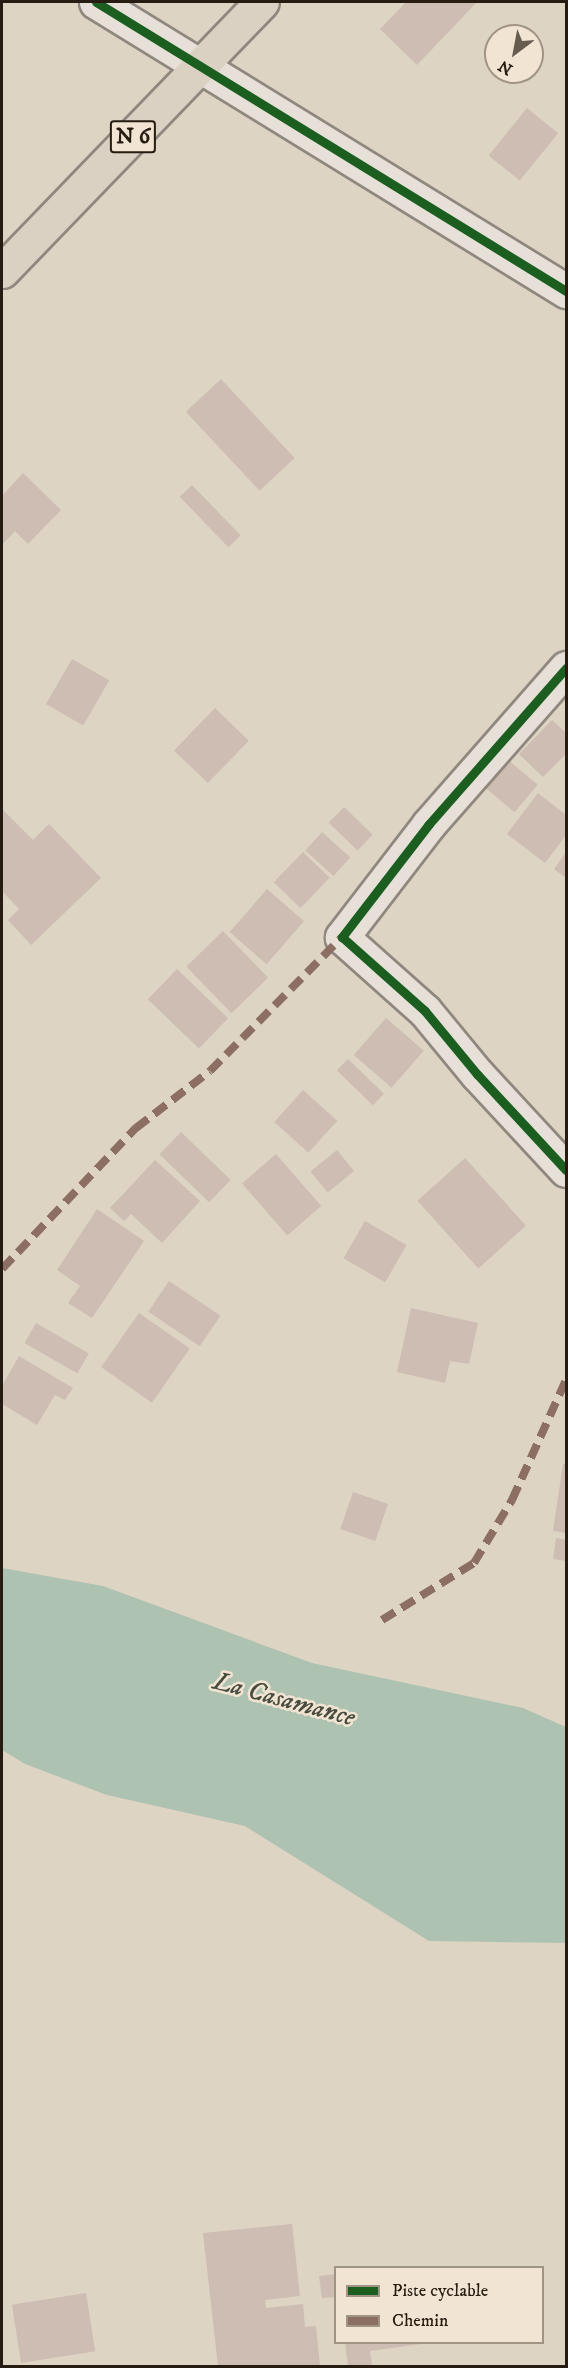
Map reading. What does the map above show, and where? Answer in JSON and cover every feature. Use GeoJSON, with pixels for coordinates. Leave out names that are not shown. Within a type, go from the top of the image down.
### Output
{"type":"FeatureCollection","features":[{"type":"Feature","properties":{"kind":"main road","name":"N 6"},"geometry":{"type":"LineString","coordinates":[[2,271],[262,2]]}},
{"type":"Feature","properties":{"kind":"street"},"geometry":{"type":"LineString","coordinates":[[96,2],[567,291]]}},
{"type":"Feature","properties":{"kind":"street"},"geometry":{"type":"LineString","coordinates":[[567,668],[429,824],[342,938],[425,1011],[477,1074],[567,1170]]}},
{"type":"Feature","properties":{"kind":"water","name":"La Casamance"},"geometry":{"type":"Polygon","coordinates":[[[2,1568],[103,1586],[312,1663],[523,1708],[566,1727],[566,1943],[429,1941],[245,1826],[107,1795],[25,1764],[2,1750],[2,1568]]]}},
{"type":"Feature","properties":{"kind":"building"},"geometry":{"type":"Polygon","coordinates":[[[406,2],[477,2],[417,65],[380,29],[406,2]]]}},
{"type":"Feature","properties":{"kind":"building"},"geometry":{"type":"Polygon","coordinates":[[[527,108],[558,133],[520,181],[489,155],[527,108]]]}},
{"type":"Feature","properties":{"kind":"building"},"geometry":{"type":"Polygon","coordinates":[[[221,379],[295,458],[260,491],[186,412],[221,379]]]}},
{"type":"Feature","properties":{"kind":"building"},"geometry":{"type":"Polygon","coordinates":[[[23,473],[61,510],[28,544],[15,531],[2,545],[2,496],[23,473]]]}},
{"type":"Feature","properties":{"kind":"building"},"geometry":{"type":"Polygon","coordinates":[[[192,485],[241,535],[228,547],[180,497],[192,485]]]}},
{"type":"Feature","properties":{"kind":"building"},"geometry":{"type":"Polygon","coordinates":[[[72,659],[109,680],[83,726],[46,704],[72,659]]]}},
{"type":"Feature","properties":{"kind":"building"},"geometry":{"type":"Polygon","coordinates":[[[215,708],[249,741],[208,783],[174,750],[215,708]]]}},
{"type":"Feature","properties":{"kind":"building"},"geometry":{"type":"Polygon","coordinates":[[[552,720],[566,733],[566,754],[543,777],[519,754],[552,720]]]}},
{"type":"Feature","properties":{"kind":"building"},"geometry":{"type":"Polygon","coordinates":[[[507,759],[538,785],[515,812],[484,787],[507,759]]]}},
{"type":"Feature","properties":{"kind":"building"},"geometry":{"type":"Polygon","coordinates":[[[538,793],[566,815],[566,835],[545,863],[507,834],[538,793]]]}},
{"type":"Feature","properties":{"kind":"building"},"geometry":{"type":"Polygon","coordinates":[[[344,807],[373,835],[357,851],[329,823],[344,807]]]}},
{"type":"Feature","properties":{"kind":"building"},"geometry":{"type":"Polygon","coordinates":[[[3,810],[33,840],[49,824],[101,878],[31,945],[8,920],[19,909],[2,891],[3,810]]]}},
{"type":"Feature","properties":{"kind":"building"},"geometry":{"type":"Polygon","coordinates":[[[322,832],[350,857],[334,876],[305,851],[322,832]]]}},
{"type":"Feature","properties":{"kind":"building"},"geometry":{"type":"Polygon","coordinates":[[[303,852],[330,878],[300,908],[274,882],[303,852]]]}},
{"type":"Feature","properties":{"kind":"building"},"geometry":{"type":"Polygon","coordinates":[[[566,852],[566,878],[554,869],[566,852]]]}},
{"type":"Feature","properties":{"kind":"building"},"geometry":{"type":"Polygon","coordinates":[[[267,889],[304,921],[267,964],[230,932],[267,889]]]}},
{"type":"Feature","properties":{"kind":"building"},"geometry":{"type":"Polygon","coordinates":[[[223,931],[268,978],[231,1013],[186,966],[223,931]]]}},
{"type":"Feature","properties":{"kind":"building"},"geometry":{"type":"Polygon","coordinates":[[[177,969],[228,1018],[199,1049],[148,999],[177,969]]]}},
{"type":"Feature","properties":{"kind":"building"},"geometry":{"type":"Polygon","coordinates":[[[386,1018],[424,1051],[392,1088],[354,1055],[386,1018]]]}},
{"type":"Feature","properties":{"kind":"building"},"geometry":{"type":"Polygon","coordinates":[[[348,1059],[384,1094],[373,1105],[337,1071],[348,1059]]]}},
{"type":"Feature","properties":{"kind":"building"},"geometry":{"type":"Polygon","coordinates":[[[303,1090],[337,1121],[308,1153],[274,1122],[303,1090]]]}},
{"type":"Feature","properties":{"kind":"building"},"geometry":{"type":"Polygon","coordinates":[[[181,1132],[231,1180],[209,1202],[159,1154],[181,1132]]]}},
{"type":"Feature","properties":{"kind":"building"},"geometry":{"type":"Polygon","coordinates":[[[337,1150],[354,1171],[328,1192],[311,1171],[337,1150]]]}},
{"type":"Feature","properties":{"kind":"building"},"geometry":{"type":"Polygon","coordinates":[[[276,1154],[321,1206],[287,1236],[242,1184],[276,1154]]]}},
{"type":"Feature","properties":{"kind":"building"},"geometry":{"type":"Polygon","coordinates":[[[465,1158],[526,1226],[478,1268],[417,1201],[465,1158]]]}},
{"type":"Feature","properties":{"kind":"building"},"geometry":{"type":"Polygon","coordinates":[[[155,1160],[200,1201],[162,1243],[131,1214],[124,1221],[110,1208],[155,1160]]]}},
{"type":"Feature","properties":{"kind":"building"},"geometry":{"type":"Polygon","coordinates":[[[97,1209],[144,1241],[92,1318],[68,1303],[80,1286],[57,1270],[97,1209]]]}},
{"type":"Feature","properties":{"kind":"building"},"geometry":{"type":"Polygon","coordinates":[[[365,1221],[407,1245],[385,1282],[344,1258],[365,1221]]]}},
{"type":"Feature","properties":{"kind":"building"},"geometry":{"type":"Polygon","coordinates":[[[169,1281],[220,1316],[200,1346],[148,1312],[169,1281]]]}},
{"type":"Feature","properties":{"kind":"building"},"geometry":{"type":"Polygon","coordinates":[[[411,1308],[478,1323],[469,1364],[450,1361],[445,1383],[397,1372],[411,1308]]]}},
{"type":"Feature","properties":{"kind":"building"},"geometry":{"type":"Polygon","coordinates":[[[139,1313],[190,1349],[152,1403],[101,1367],[139,1313]]]}},
{"type":"Feature","properties":{"kind":"building"},"geometry":{"type":"Polygon","coordinates":[[[36,1323],[89,1354],[77,1373],[24,1343],[36,1323]]]}},
{"type":"Feature","properties":{"kind":"building"},"geometry":{"type":"Polygon","coordinates":[[[19,1356],[73,1388],[65,1400],[55,1395],[37,1425],[2,1404],[2,1386],[19,1356]]]}},
{"type":"Feature","properties":{"kind":"building"},"geometry":{"type":"Polygon","coordinates":[[[563,1464],[566,1464],[566,1533],[553,1531],[563,1464]]]}},
{"type":"Feature","properties":{"kind":"building"},"geometry":{"type":"Polygon","coordinates":[[[353,1492],[388,1504],[375,1541],[340,1529],[353,1492]]]}},
{"type":"Feature","properties":{"kind":"building"},"geometry":{"type":"Polygon","coordinates":[[[556,1538],[566,1540],[566,1561],[553,1559],[556,1538]]]}},
{"type":"Feature","properties":{"kind":"building"},"geometry":{"type":"Polygon","coordinates":[[[292,2224],[300,2296],[265,2300],[266,2308],[303,2304],[305,2327],[316,2326],[320,2366],[218,2366],[203,2233],[292,2224]]]}},
{"type":"Feature","properties":{"kind":"building"},"geometry":{"type":"Polygon","coordinates":[[[334,2274],[334,2297],[322,2298],[319,2276],[334,2274]]]}},
{"type":"Feature","properties":{"kind":"building"},"geometry":{"type":"Polygon","coordinates":[[[86,2293],[95,2351],[21,2363],[12,2305],[86,2293]]]}},
{"type":"Feature","properties":{"kind":"building"},"geometry":{"type":"Polygon","coordinates":[[[345,2344],[421,2344],[370,2351],[372,2365],[348,2366],[345,2344]]]}},
{"type":"Feature","properties":{"kind":"marked path"},"geometry":{"type":"LineString","coordinates":[[2,1269],[136,1128],[210,1071],[342,937]]}},
{"type":"Feature","properties":{"kind":"marked path"},"geometry":{"type":"LineString","coordinates":[[382,1620],[474,1563],[512,1500],[566,1380]]}},
{"type":"Feature","properties":{"kind":"cycle path"},"geometry":{"type":"LineString","coordinates":[[96,2],[566,291]]}},
{"type":"Feature","properties":{"kind":"cycle path"},"geometry":{"type":"LineString","coordinates":[[566,668],[429,824],[342,937],[425,1011],[477,1074],[566,1170]]}}]}
